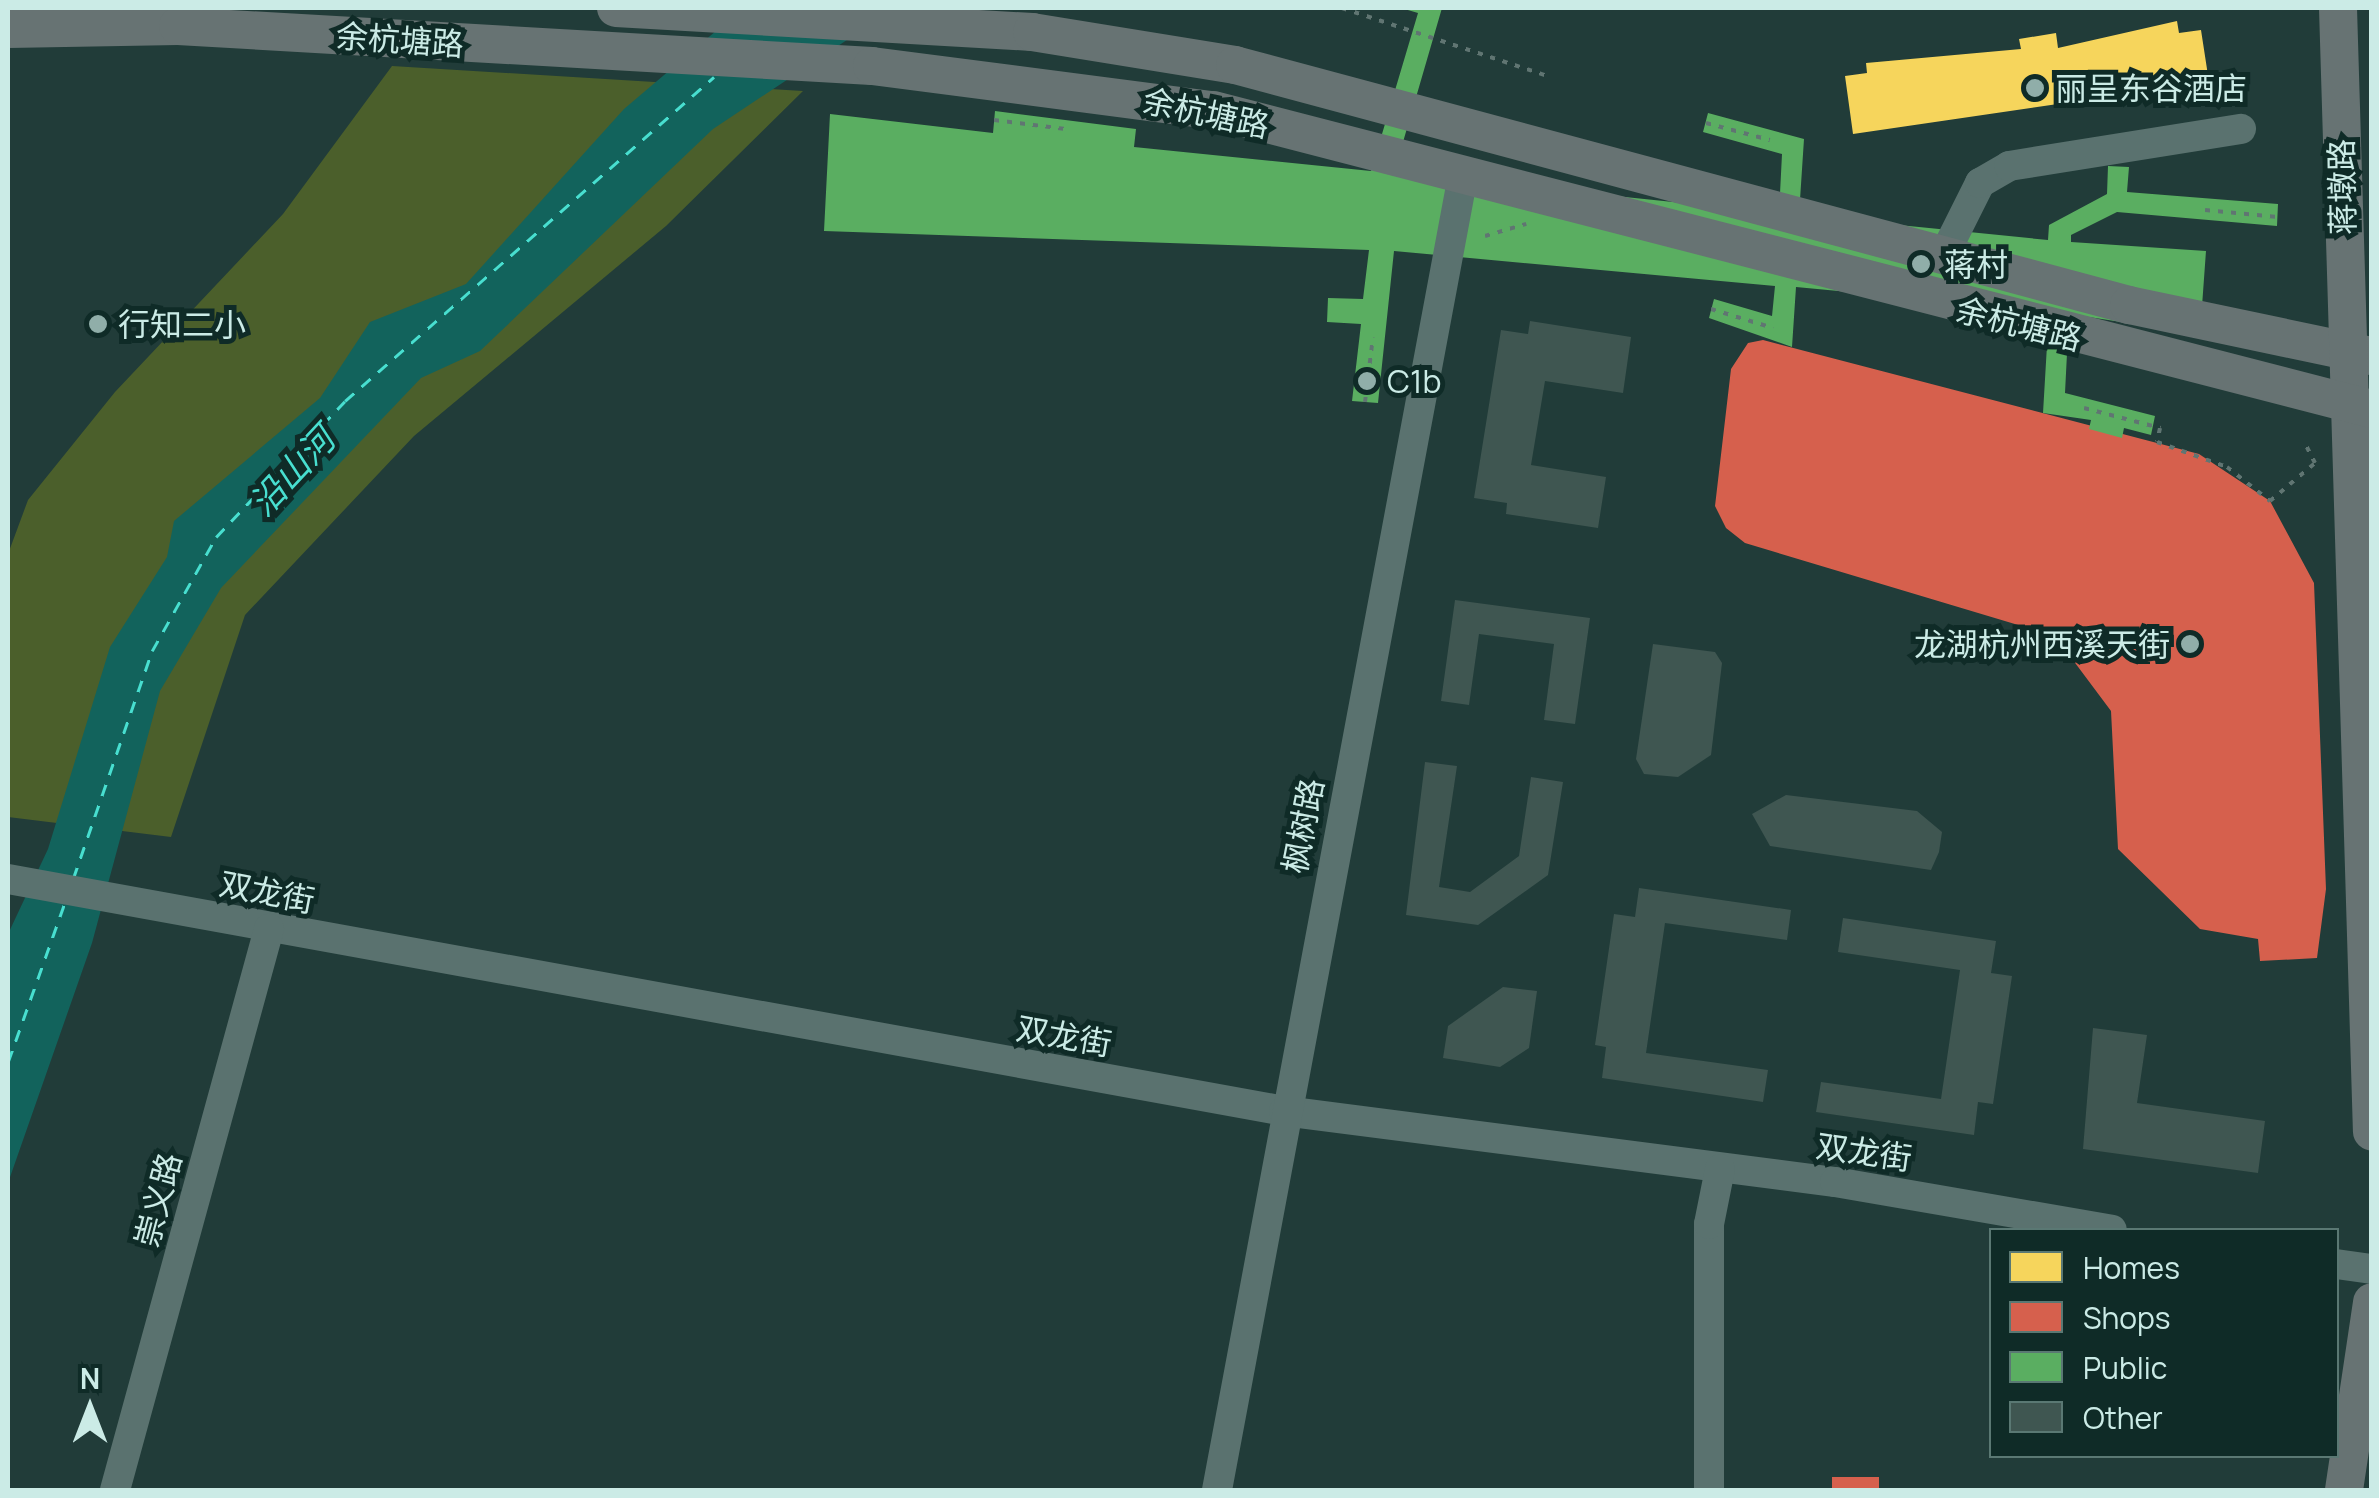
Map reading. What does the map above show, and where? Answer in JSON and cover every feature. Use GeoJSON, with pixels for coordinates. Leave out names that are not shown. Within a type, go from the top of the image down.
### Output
{"type":"FeatureCollection","features":[{"type":"Feature","properties":{"kind":"main road","name":"余杭塘路"},"geometry":{"type":"LineString","coordinates":[[616,8],[1032,32],[1235,65],[1943,257],[2359,354]]}},
{"type":"Feature","properties":{"kind":"main road","name":"蒋墩路"},"geometry":{"type":"LineString","coordinates":[[2338,8],[2359,354],[2372,1131]]}},
{"type":"Feature","properties":{"kind":"main road","name":"余杭塘路"},"geometry":{"type":"LineString","coordinates":[[8,28],[178,26],[872,66],[1212,110],[2360,409]]}},
{"type":"Feature","properties":{"kind":"main road"},"geometry":{"type":"LineString","coordinates":[[2344,1490],[2372,1302]]}},
{"type":"Feature","properties":{"kind":"street"},"geometry":{"type":"LineString","coordinates":[[1943,257],[1980,184],[2009,166],[2240,128]]}},
{"type":"Feature","properties":{"kind":"street","name":"枫树路"},"geometry":{"type":"LineString","coordinates":[[1217,1490],[1284,1111],[1463,175]]}},
{"type":"Feature","properties":{"kind":"street","name":"双龙街"},"geometry":{"type":"LineString","coordinates":[[8,880],[1284,1111],[1720,1170],[2099,1228]]}},
{"type":"Feature","properties":{"kind":"street","name":"崇义路"},"geometry":{"type":"LineString","coordinates":[[115,1490],[269,929]]}},
{"type":"Feature","properties":{"kind":"street"},"geometry":{"type":"LineString","coordinates":[[1709,1490],[1710,1224],[1720,1170]]}},
{"type":"Feature","properties":{"kind":"street"},"geometry":{"type":"LineString","coordinates":[[2339,1264],[2372,1268]]}},
{"type":"Feature","properties":{"kind":"path"},"geometry":{"type":"LineString","coordinates":[[1342,8],[1551,77]]}},
{"type":"Feature","properties":{"kind":"path"},"geometry":{"type":"LineString","coordinates":[[994,120],[1065,129]]}},
{"type":"Feature","properties":{"kind":"path"},"geometry":{"type":"LineString","coordinates":[[1706,123],[1770,140]]}},
{"type":"Feature","properties":{"kind":"path"},"geometry":{"type":"LineString","coordinates":[[2204,210],[2278,217]]}},
{"type":"Feature","properties":{"kind":"path"},"geometry":{"type":"LineString","coordinates":[[1485,236],[1526,224]]}},
{"type":"Feature","properties":{"kind":"path"},"geometry":{"type":"LineString","coordinates":[[1711,309],[1773,328]]}},
{"type":"Feature","properties":{"kind":"path"},"geometry":{"type":"LineString","coordinates":[[1365,402],[1373,338]]}},
{"type":"Feature","properties":{"kind":"path"},"geometry":{"type":"LineString","coordinates":[[2084,408],[2160,428],[2156,442],[2227,466],[2270,501],[2314,463],[2304,441]]}},
{"type":"Feature","properties":{"kind":"green space"},"geometry":{"type":"Polygon","coordinates":[[[392,66],[803,91],[666,226],[414,436],[245,615],[171,837],[8,817],[8,554],[28,500],[115,392],[283,214],[392,66]]]}},
{"type":"Feature","properties":{"kind":"water","name":"沿山河"},"geometry":{"type":"Polygon","coordinates":[[[743,8],[895,8],[713,129],[480,351],[421,378],[221,588],[160,691],[92,943],[8,1183],[8,934],[48,849],[110,647],[167,557],[174,521],[320,398],[370,322],[466,284],[624,109],[743,8]]]}},
{"type":"Feature","properties":{"kind":"building: Homes"},"geometry":{"type":"Polygon","coordinates":[[[2177,21],[2179,33],[2201,30],[2209,82],[1853,134],[1845,76],[1867,73],[1866,63],[2021,49],[2019,39],[2056,33],[2058,48],[2177,21]]]}},
{"type":"Feature","properties":{"kind":"building: Shops","name":"龙湖杭州西溪天街"},"geometry":{"type":"Polygon","coordinates":[[[1763,340],[2199,454],[2270,501],[2314,583],[2326,889],[2317,958],[2260,961],[2258,939],[2200,929],[2118,849],[2111,711],[2055,636],[1745,543],[1726,528],[1715,506],[1731,369],[1748,343],[1763,340]]]}},
{"type":"Feature","properties":{"kind":"building: Shops"},"geometry":{"type":"Polygon","coordinates":[[[1832,1477],[1879,1477],[1879,1490],[1832,1490],[1832,1477]]]}},
{"type":"Feature","properties":{"kind":"building: Public","name":"蒋村"},"geometry":{"type":"Polygon","coordinates":[[[1401,8],[1442,8],[1394,173],[1779,213],[1782,154],[1703,132],[1708,113],[1804,139],[1799,215],[2048,240],[2049,225],[2107,194],[2108,166],[2129,167],[2127,192],[2278,204],[2277,226],[2117,212],[2071,235],[2071,242],[2206,251],[2200,334],[2069,314],[2065,393],[2155,416],[2151,435],[2124,428],[2122,438],[2089,429],[2091,420],[2043,413],[2049,311],[1796,287],[1792,347],[1709,318],[1714,299],[1772,316],[1775,286],[1394,251],[1378,403],[1352,401],[1361,324],[1327,322],[1328,298],[1363,299],[1369,250],[824,231],[830,114],[993,133],[995,111],[1136,129],[1134,147],[1371,171],[1418,13],[1401,8]]]}},
{"type":"Feature","properties":{"kind":"building: Other"},"geometry":{"type":"Polygon","coordinates":[[[1530,321],[1631,337],[1623,393],[1545,381],[1531,465],[1606,477],[1598,528],[1506,514],[1507,503],[1474,498],[1501,330],[1528,334],[1530,321]]]}},
{"type":"Feature","properties":{"kind":"building: Other"},"geometry":{"type":"Polygon","coordinates":[[[1455,600],[1590,618],[1575,724],[1544,720],[1554,644],[1479,634],[1469,705],[1441,701],[1455,600]]]}},
{"type":"Feature","properties":{"kind":"building: Other"},"geometry":{"type":"Polygon","coordinates":[[[1653,644],[1715,652],[1722,663],[1711,755],[1678,777],[1644,774],[1636,759],[1653,644]]]}},
{"type":"Feature","properties":{"kind":"building: Other"},"geometry":{"type":"Polygon","coordinates":[[[1425,762],[1457,766],[1439,887],[1470,892],[1519,856],[1531,777],[1563,782],[1548,875],[1478,925],[1406,915],[1425,762]]]}},
{"type":"Feature","properties":{"kind":"building: Other"},"geometry":{"type":"Polygon","coordinates":[[[1786,795],[1917,811],[1942,832],[1939,852],[1931,870],[1770,846],[1752,814],[1786,795]]]}},
{"type":"Feature","properties":{"kind":"building: Other"},"geometry":{"type":"Polygon","coordinates":[[[1639,888],[1791,910],[1787,940],[1665,923],[1646,1053],[1768,1070],[1763,1102],[1602,1078],[1606,1047],[1595,1045],[1614,914],[1635,917],[1639,888]]]}},
{"type":"Feature","properties":{"kind":"building: Other"},"geometry":{"type":"Polygon","coordinates":[[[1843,918],[1996,941],[1991,973],[2012,976],[1993,1104],[1978,1102],[1974,1135],[1816,1112],[1821,1082],[1941,1099],[1960,970],[1838,952],[1843,918]]]}},
{"type":"Feature","properties":{"kind":"building: Other"},"geometry":{"type":"Polygon","coordinates":[[[1503,987],[1537,991],[1529,1048],[1500,1067],[1443,1058],[1448,1026],[1503,987]]]}},
{"type":"Feature","properties":{"kind":"building: Other"},"geometry":{"type":"Polygon","coordinates":[[[2093,1028],[2147,1035],[2137,1103],[2265,1121],[2258,1173],[2083,1149],[2093,1028]]]}},
{"type":"Feature","properties":{"kind":"ferry route"},"geometry":{"type":"LineString","coordinates":[[73,879],[152,651],[216,537],[345,401],[714,77]]}},
{"type":"Feature","properties":{"kind":"ferry route"},"geometry":{"type":"LineString","coordinates":[[8,1062],[64,905]]}},
{"type":"Feature","properties":{"kind":"place","name":"丽呈东谷酒店"},"geometry":{"type":"Point","coordinates":[2035,88]}},
{"type":"Feature","properties":{"kind":"place","name":"蒋村"},"geometry":{"type":"Point","coordinates":[1921,264]}},
{"type":"Feature","properties":{"kind":"place","name":"行知二小"},"geometry":{"type":"Point","coordinates":[98,324]}},
{"type":"Feature","properties":{"kind":"place","name":"C1b"},"geometry":{"type":"Point","coordinates":[1367,381]}},
{"type":"Feature","properties":{"kind":"place","name":"龙湖杭州西溪天街"},"geometry":{"type":"Point","coordinates":[2190,644]}}]}
